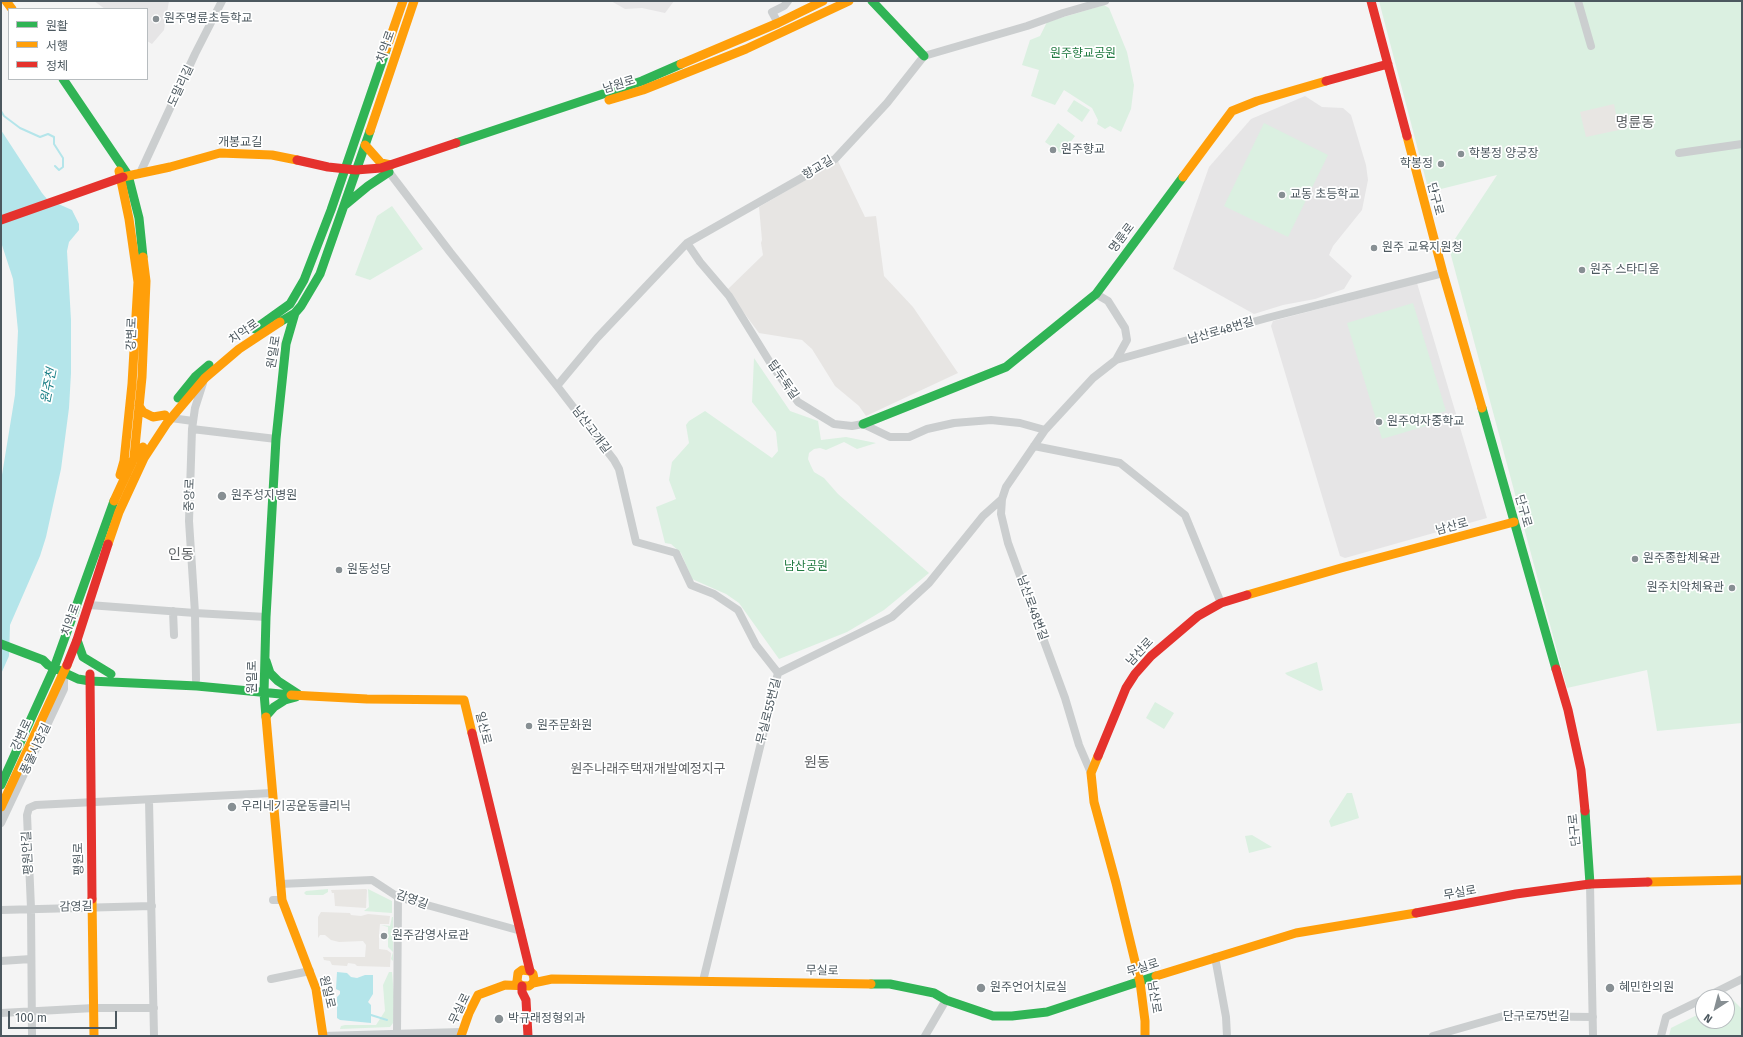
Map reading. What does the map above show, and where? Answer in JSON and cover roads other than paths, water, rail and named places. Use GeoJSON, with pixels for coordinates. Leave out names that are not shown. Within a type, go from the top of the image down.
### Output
{"type":"FeatureCollection","features":[{"type":"Feature","properties":{"kind":"street","name":"도말리길"},"geometry":{"type":"LineString","coordinates":[[141,171],[195,54],[222,1]]}},
{"type":"Feature","properties":{"kind":"street","name":"치악로"},"geometry":{"type":"LineString","coordinates":[[66,669],[89,605],[119,512],[144,458],[168,416],[194,377],[236,343],[290,304],[304,280],[344,172],[403,1]]}},
{"type":"Feature","properties":{"kind":"street","name":"치악로"},"geometry":{"type":"LineString","coordinates":[[55,664],[110,511],[133,460],[168,416],[205,378],[239,349],[260,334],[295,313],[302,306],[320,274],[414,1]]}},
{"type":"Feature","properties":{"kind":"street"},"geometry":{"type":"LineString","coordinates":[[778,23],[772,12],[784,6],[788,1]]}},
{"type":"Feature","properties":{"kind":"street","name":"남원로"},"geometry":{"type":"LineString","coordinates":[[390,169],[642,81],[778,23],[823,1]]}},
{"type":"Feature","properties":{"kind":"street","name":"남원로"},"geometry":{"type":"LineString","coordinates":[[344,172],[355,173],[381,168],[390,169],[643,90],[746,49],[849,1]]}},
{"type":"Feature","properties":{"kind":"street"},"geometry":{"type":"LineString","coordinates":[[872,1],[924,56],[1027,26],[1105,1]]}},
{"type":"Feature","properties":{"kind":"street","name":"단구로"},"geometry":{"type":"LineString","coordinates":[[1371,1],[1443,273],[1548,635],[1577,750],[1588,846],[1593,1036]]}},
{"type":"Feature","properties":{"kind":"street"},"geometry":{"type":"LineString","coordinates":[[1578,1],[1591,46]]}},
{"type":"Feature","properties":{"kind":"street","name":"향교길"},"geometry":{"type":"LineString","coordinates":[[557,386],[597,338],[687,244],[835,159],[887,103],[924,56]]}},
{"type":"Feature","properties":{"kind":"street","name":"명륜로"},"geometry":{"type":"LineString","coordinates":[[863,424],[1006,367],[1096,294],[1232,111],[1257,101],[1388,64]]}},
{"type":"Feature","properties":{"kind":"street","name":"강변로"},"geometry":{"type":"LineString","coordinates":[[64,80],[117,161],[139,218],[146,281],[142,377],[133,460],[119,512]]}},
{"type":"Feature","properties":{"kind":"street"},"geometry":{"type":"LineString","coordinates":[[1679,153],[1742,144]]}},
{"type":"Feature","properties":{"kind":"street"},"geometry":{"type":"LineString","coordinates":[[344,206],[364,188],[390,169],[376,159],[365,145]]}},
{"type":"Feature","properties":{"kind":"street","name":"개봉교길"},"geometry":{"type":"LineString","coordinates":[[1,220],[124,176],[141,171],[170,167],[220,153],[272,155],[328,166],[344,172]]}},
{"type":"Feature","properties":{"kind":"street","name":"남산고개길"},"geometry":{"type":"LineString","coordinates":[[390,169],[450,252],[593,432],[618,469],[636,542],[676,553],[691,585],[714,594],[738,610],[756,645],[778,673]]}},
{"type":"Feature","properties":{"kind":"street","name":"강변로"},"geometry":{"type":"LineString","coordinates":[[110,511],[124,461],[132,384],[138,282],[124,176]]}},
{"type":"Feature","properties":{"kind":"street","name":"탑두둑길"},"geometry":{"type":"LineString","coordinates":[[687,244],[729,296],[771,364],[798,402],[834,424],[852,426],[863,424],[890,437],[909,437],[927,429],[954,423],[991,420],[1020,423],[1045,430]]}},
{"type":"Feature","properties":{"kind":"street","name":"남산로48번길"},"geometry":{"type":"LineString","coordinates":[[1091,773],[1079,745],[1063,691],[1008,543],[1001,514],[1002,499],[1006,487],[1045,430],[1093,378],[1116,360],[1267,318],[1443,273]]}},
{"type":"Feature","properties":{"kind":"street"},"geometry":{"type":"LineString","coordinates":[[1096,294],[1108,301],[1125,328],[1127,340],[1116,360]]}},
{"type":"Feature","properties":{"kind":"street","name":"원일로"},"geometry":{"type":"LineString","coordinates":[[295,313],[286,344],[276,439],[264,658],[264,692],[280,884],[278,900],[316,989],[324,1036],[397,1033],[461,1034]]}},
{"type":"Feature","properties":{"kind":"street","name":"중앙로"},"geometry":{"type":"LineString","coordinates":[[196,683],[195,613],[189,521],[192,425],[195,408],[205,378]]}},
{"type":"Feature","properties":{"kind":"street"},"geometry":{"type":"LineString","coordinates":[[139,406],[143,412],[154,417],[168,416],[192,425],[276,439]]}},
{"type":"Feature","properties":{"kind":"street"},"geometry":{"type":"LineString","coordinates":[[1034,446],[1120,463],[1186,516],[1221,603]]}},
{"type":"Feature","properties":{"kind":"street","name":"무실로55번길"},"geometry":{"type":"LineString","coordinates":[[703,981],[778,673],[892,617],[929,583],[983,516],[1002,499]]}},
{"type":"Feature","properties":{"kind":"street","name":"남산로"},"geometry":{"type":"LineString","coordinates":[[1145,1036],[1146,1021],[1140,982],[1116,883],[1094,802],[1091,773],[1126,688],[1135,674],[1151,656],[1174,635],[1198,616],[1221,603],[1341,568],[1514,522]]}},
{"type":"Feature","properties":{"kind":"street"},"geometry":{"type":"LineString","coordinates":[[89,605],[195,613],[266,616]]}},
{"type":"Feature","properties":{"kind":"street"},"geometry":{"type":"LineString","coordinates":[[173,611],[174,635]]}},
{"type":"Feature","properties":{"kind":"street"},"geometry":{"type":"LineString","coordinates":[[77,640],[83,657],[111,674]]}},
{"type":"Feature","properties":{"kind":"street"},"geometry":{"type":"LineString","coordinates":[[1,644],[55,664],[66,669],[78,679],[111,674],[196,683]]}},
{"type":"Feature","properties":{"kind":"street"},"geometry":{"type":"LineString","coordinates":[[264,658],[270,673],[278,681],[300,696]]}},
{"type":"Feature","properties":{"kind":"street","name":"강변로"},"geometry":{"type":"LineString","coordinates":[[1,785],[55,664]]}},
{"type":"Feature","properties":{"kind":"street","name":"강변로"},"geometry":{"type":"LineString","coordinates":[[1,807],[66,669]]}},
{"type":"Feature","properties":{"kind":"street","name":"풍물시장길"},"geometry":{"type":"LineString","coordinates":[[1,823],[64,689],[66,669]]}},
{"type":"Feature","properties":{"kind":"street"},"geometry":{"type":"LineString","coordinates":[[90,677],[196,683]]}},
{"type":"Feature","properties":{"kind":"street","name":"평원로"},"geometry":{"type":"LineString","coordinates":[[90,677],[90,803],[94,1036]]}},
{"type":"Feature","properties":{"kind":"street","name":"일산로"},"geometry":{"type":"LineString","coordinates":[[196,683],[300,696],[367,699],[464,700],[527,957],[525,972]]}},
{"type":"Feature","properties":{"kind":"street"},"geometry":{"type":"LineString","coordinates":[[266,716],[274,707],[285,700],[300,696]]}},
{"type":"Feature","properties":{"kind":"street"},"geometry":{"type":"LineString","coordinates":[[90,803],[272,793]]}},
{"type":"Feature","properties":{"kind":"street"},"geometry":{"type":"LineString","coordinates":[[149,800],[154,1036]]}},
{"type":"Feature","properties":{"kind":"street","name":"평원안길"},"geometry":{"type":"LineString","coordinates":[[32,1036],[31,908],[26,815],[29,808],[36,805],[90,803]]}},
{"type":"Feature","properties":{"kind":"street","name":"감영길"},"geometry":{"type":"LineString","coordinates":[[280,884],[372,880],[398,897],[521,931]]}},
{"type":"Feature","properties":{"kind":"street","name":"무실로"},"geometry":{"type":"LineString","coordinates":[[552,979],[890,984],[934,993],[946,1000],[993,1016],[1012,1016],[1047,1012],[1215,957],[1296,933],[1470,904],[1516,894],[1590,884],[1742,880]]}},
{"type":"Feature","properties":{"kind":"street"},"geometry":{"type":"LineString","coordinates":[[397,1033],[398,897]]}},
{"type":"Feature","properties":{"kind":"street","name":"감영길"},"geometry":{"type":"LineString","coordinates":[[1,910],[31,908],[152,906]]}},
{"type":"Feature","properties":{"kind":"street"},"geometry":{"type":"LineString","coordinates":[[1215,957],[1226,1017],[1227,1036]]}},
{"type":"Feature","properties":{"kind":"street"},"geometry":{"type":"LineString","coordinates":[[1,961],[31,959]]}},
{"type":"Feature","properties":{"kind":"street"},"geometry":{"type":"LineString","coordinates":[[271,979],[310,972]]}},
{"type":"Feature","properties":{"kind":"street"},"geometry":{"type":"LineString","coordinates":[[505,985],[525,972],[552,979]]}},
{"type":"Feature","properties":{"kind":"street"},"geometry":{"type":"LineString","coordinates":[[525,972],[534,976],[522,992],[526,1000],[528,1036]]}},
{"type":"Feature","properties":{"kind":"street"},"geometry":{"type":"LineString","coordinates":[[525,972],[517,981],[526,985]]}},
{"type":"Feature","properties":{"kind":"street"},"geometry":{"type":"LineString","coordinates":[[505,985],[526,985],[552,979]]}},
{"type":"Feature","properties":{"kind":"street"},"geometry":{"type":"LineString","coordinates":[[1722,989],[1742,979]]}},
{"type":"Feature","properties":{"kind":"street","name":"무실로"},"geometry":{"type":"LineString","coordinates":[[461,1034],[478,995],[505,985]]}},
{"type":"Feature","properties":{"kind":"street"},"geometry":{"type":"LineString","coordinates":[[925,1036],[946,1000]]}},
{"type":"Feature","properties":{"kind":"street"},"geometry":{"type":"LineString","coordinates":[[1662,1036],[1666,1017],[1695,1003]]}},
{"type":"Feature","properties":{"kind":"street"},"geometry":{"type":"LineString","coordinates":[[1,1013],[94,1008],[154,1008]]}},
{"type":"Feature","properties":{"kind":"street","name":"단구로75번길"},"geometry":{"type":"LineString","coordinates":[[1433,1036],[1503,1016],[1593,1017]]}},
{"type":"Feature","properties":{"kind":"water","name":"원주천"},"geometry":{"type":"Polygon","coordinates":[[[1,130],[47,199],[72,210],[79,224],[79,230],[69,242],[67,251],[71,320],[71,373],[69,408],[61,469],[46,537],[40,556],[10,625],[9,656],[1,674],[1,481],[15,395],[18,331],[13,279],[1,242],[1,130]]]}},
{"type":"Feature","properties":{"kind":"water"},"geometry":{"type":"Polygon","coordinates":[[[337,972],[347,973],[351,977],[357,978],[365,975],[373,975],[373,994],[368,1002],[371,1005],[371,1023],[340,1020],[337,1018],[337,997],[340,994],[340,991],[336,989],[337,972]]]}},
{"type":"Feature","properties":{"kind":"waterway"},"geometry":{"type":"LineString","coordinates":[[1,111],[4,116],[20,128],[40,137],[48,134],[54,137],[54,144],[63,158],[63,167],[59,170],[55,166]]}},
{"type":"Feature","properties":{"kind":"waterway"},"geometry":{"type":"LineString","coordinates":[[371,1015],[387,1020]]}},
{"type":"Feature","properties":{"kind":"place","name":"원주명륜초등학교"},"geometry":{"type":"Point","coordinates":[156,19]}},
{"type":"Feature","properties":{"kind":"place","name":"원주향교"},"geometry":{"type":"Point","coordinates":[1053,150]}},
{"type":"Feature","properties":{"kind":"place","name":"학봉정 양궁장"},"geometry":{"type":"Point","coordinates":[1461,154]}},
{"type":"Feature","properties":{"kind":"place","name":"학봉정"},"geometry":{"type":"Point","coordinates":[1441,164]}},
{"type":"Feature","properties":{"kind":"place","name":"교동 초등학교"},"geometry":{"type":"Point","coordinates":[1282,195]}},
{"type":"Feature","properties":{"kind":"place","name":"원주 교육지원청"},"geometry":{"type":"Point","coordinates":[1374,248]}},
{"type":"Feature","properties":{"kind":"place","name":"원주 스타디움"},"geometry":{"type":"Point","coordinates":[1582,270]}},
{"type":"Feature","properties":{"kind":"place","name":"원주여자중학교"},"geometry":{"type":"Point","coordinates":[1379,422]}},
{"type":"Feature","properties":{"kind":"place","name":"원주성지병원"},"geometry":{"type":"Point","coordinates":[222,496]}},
{"type":"Feature","properties":{"kind":"place","name":"원주종합체육관"},"geometry":{"type":"Point","coordinates":[1635,559]}},
{"type":"Feature","properties":{"kind":"place","name":"원동성당"},"geometry":{"type":"Point","coordinates":[339,570]}},
{"type":"Feature","properties":{"kind":"place","name":"원주치악체육관"},"geometry":{"type":"Point","coordinates":[1732,588]}},
{"type":"Feature","properties":{"kind":"place","name":"원주문화원"},"geometry":{"type":"Point","coordinates":[529,726]}},
{"type":"Feature","properties":{"kind":"place","name":"우리네기공운동클리닉"},"geometry":{"type":"Point","coordinates":[232,807]}},
{"type":"Feature","properties":{"kind":"place","name":"원주감영사료관"},"geometry":{"type":"Point","coordinates":[384,936]}},
{"type":"Feature","properties":{"kind":"place","name":"원주언어치료실"},"geometry":{"type":"Point","coordinates":[981,988]}},
{"type":"Feature","properties":{"kind":"place","name":"혜민한의원"},"geometry":{"type":"Point","coordinates":[1610,988]}},
{"type":"Feature","properties":{"kind":"place","name":"박규래정형외과"},"geometry":{"type":"Point","coordinates":[499,1019]}},
{"type":"Feature","properties":{"kind":"district","name":"명륜동"},"geometry":{"type":"Point","coordinates":[1635,123]}},
{"type":"Feature","properties":{"kind":"district","name":"인동"},"geometry":{"type":"Point","coordinates":[181,555]}},
{"type":"Feature","properties":{"kind":"district","name":"원동"},"geometry":{"type":"Point","coordinates":[817,763]}},
{"type":"Feature","properties":{"kind":"district","name":"원주나래주택재개발예정지구"},"geometry":{"type":"Point","coordinates":[648,769]}},
{"type":"Feature","properties":{"kind":"park label","name":"원주향교공원"},"geometry":{"type":"Point","coordinates":[1083,54]}},
{"type":"Feature","properties":{"kind":"park label","name":"남산공원"},"geometry":{"type":"Point","coordinates":[806,567]}}]}
